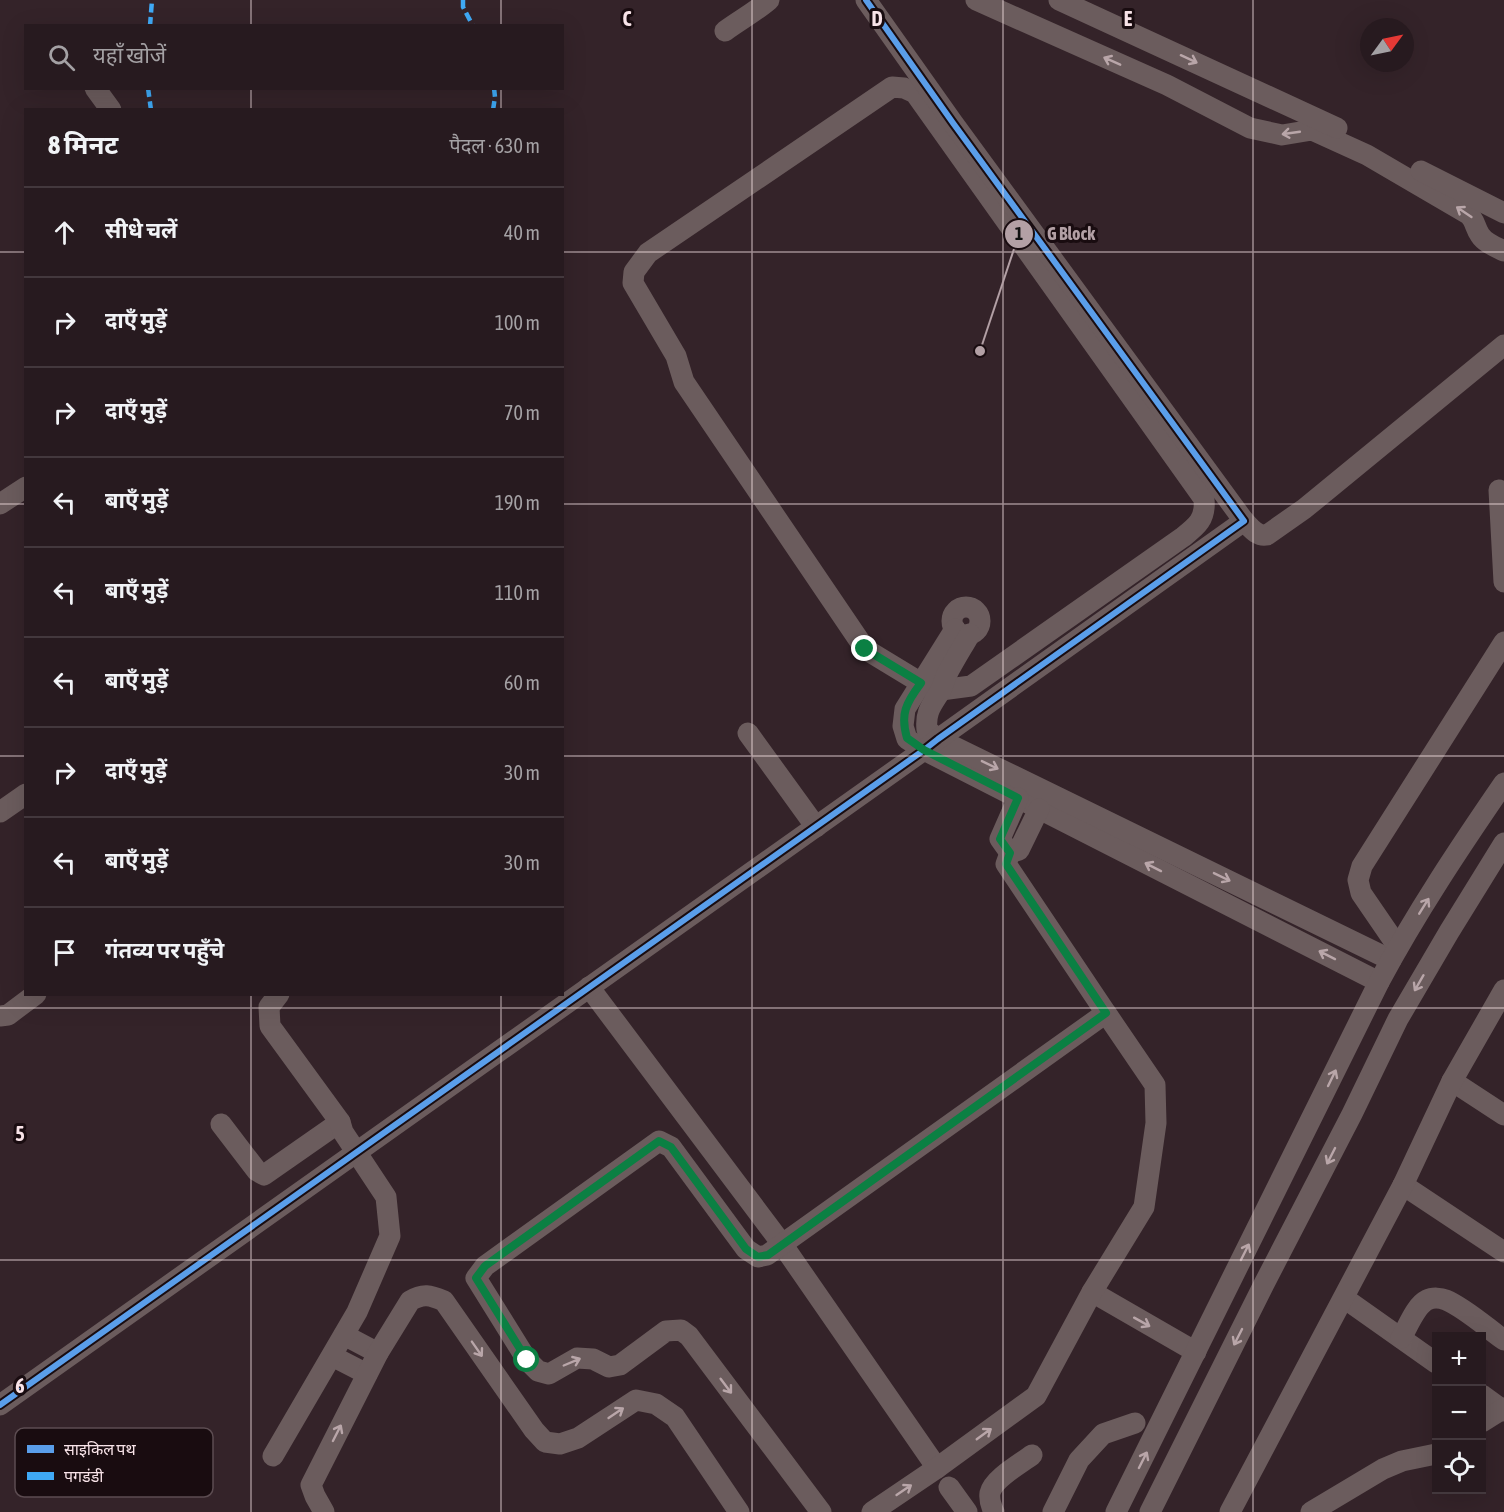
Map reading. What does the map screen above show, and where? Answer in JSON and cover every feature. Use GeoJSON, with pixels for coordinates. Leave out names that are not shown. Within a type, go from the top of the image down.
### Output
{"type":"FeatureCollection","features":[{"type":"Feature","properties":{"kind":"street"},"geometry":{"type":"LineString","coordinates":[[725,32],[769,0]]}},
{"type":"Feature","properties":{"kind":"street"},"geometry":{"type":"LineString","coordinates":[[867,0],[953,123],[1244,521],[1257,534],[1267,535],[1304,509],[1504,345]]}},
{"type":"Feature","properties":{"kind":"street"},"geometry":{"type":"LineString","coordinates":[[976,0],[1167,85],[1250,128],[1282,135],[1312,130],[1367,156],[1468,213],[1473,217],[1481,237],[1504,251]]}},
{"type":"Feature","properties":{"kind":"street"},"geometry":{"type":"LineString","coordinates":[[1059,0],[1321,120],[1504,213]]}},
{"type":"Feature","properties":{"kind":"street"},"geometry":{"type":"LineString","coordinates":[[892,87],[904,88],[915,93],[1204,499],[1205,507],[1197,526],[1183,537],[971,686],[941,690],[921,683],[865,649],[684,382],[676,356],[633,283],[634,272],[648,253],[892,87]]}},
{"type":"Feature","properties":{"kind":"street"},"geometry":{"type":"LineString","coordinates":[[96,90],[110,108]]}},
{"type":"Feature","properties":{"kind":"street"},"geometry":{"type":"LineString","coordinates":[[0,504],[24,488]]}},
{"type":"Feature","properties":{"kind":"street"},"geometry":{"type":"LineString","coordinates":[[1499,490],[1504,582]]}},
{"type":"Feature","properties":{"kind":"street"},"geometry":{"type":"LineString","coordinates":[[0,1405],[1244,521]]}},
{"type":"Feature","properties":{"kind":"street"},"geometry":{"type":"LineString","coordinates":[[1379,982],[1018,798],[931,745],[926,719],[941,690],[962,632],[921,683],[905,709],[903,726],[907,738],[931,745],[1395,953]]}},
{"type":"Feature","properties":{"kind":"street"},"geometry":{"type":"LineString","coordinates":[[1395,953],[1361,893],[1359,880],[1362,866],[1504,642]]}},
{"type":"Feature","properties":{"kind":"street"},"geometry":{"type":"LineString","coordinates":[[748,733],[816,827]]}},
{"type":"Feature","properties":{"kind":"street"},"geometry":{"type":"LineString","coordinates":[[1116,1512],[1379,982],[1459,849],[1504,783]]}},
{"type":"Feature","properties":{"kind":"street"},"geometry":{"type":"LineString","coordinates":[[0,812],[24,796]]}},
{"type":"Feature","properties":{"kind":"street"},"geometry":{"type":"LineString","coordinates":[[1010,853],[1000,839],[1018,798]]}},
{"type":"Feature","properties":{"kind":"street"},"geometry":{"type":"LineString","coordinates":[[1010,853],[1019,850],[1039,809]]}},
{"type":"Feature","properties":{"kind":"street"},"geometry":{"type":"LineString","coordinates":[[1150,1512],[1398,1019],[1504,843]]}},
{"type":"Feature","properties":{"kind":"street"},"geometry":{"type":"LineString","coordinates":[[872,1512],[1036,1396],[1092,1292],[1144,1207],[1156,1123],[1155,1085],[1006,864],[1010,853]]}},
{"type":"Feature","properties":{"kind":"street"},"geometry":{"type":"LineString","coordinates":[[589,987],[782,1244],[937,1468]]}},
{"type":"Feature","properties":{"kind":"street"},"geometry":{"type":"LineString","coordinates":[[1230,1512],[1344,1298],[1452,1081],[1504,990]]}},
{"type":"Feature","properties":{"kind":"street"},"geometry":{"type":"LineString","coordinates":[[0,1016],[8,1015],[33,996]]}},
{"type":"Feature","properties":{"kind":"street"},"geometry":{"type":"LineString","coordinates":[[273,1456],[357,1312],[390,1236],[386,1197],[359,1150],[343,1132],[340,1123],[270,1026],[269,1007],[277,996]]}},
{"type":"Feature","properties":{"kind":"street"},"geometry":{"type":"LineString","coordinates":[[821,1512],[689,1336],[681,1330],[666,1331],[620,1365],[609,1366],[593,1359],[577,1358],[549,1374],[538,1371],[527,1360],[476,1278],[485,1266],[659,1141],[671,1147],[746,1249],[758,1257],[768,1255],[1106,1013]]}},
{"type":"Feature","properties":{"kind":"street"},"geometry":{"type":"LineString","coordinates":[[1452,1081],[1504,1115]]}},
{"type":"Feature","properties":{"kind":"street"},"geometry":{"type":"LineString","coordinates":[[221,1124],[257,1171],[264,1175],[340,1123]]}},
{"type":"Feature","properties":{"kind":"street"},"geometry":{"type":"LineString","coordinates":[[1402,1185],[1504,1252]]}},
{"type":"Feature","properties":{"kind":"street"},"geometry":{"type":"LineString","coordinates":[[1092,1292],[1196,1352]]}},
{"type":"Feature","properties":{"kind":"street"},"geometry":{"type":"LineString","coordinates":[[324,1512],[311,1485],[367,1374],[410,1301],[418,1296],[433,1296],[444,1301],[534,1430],[545,1442],[560,1444],[578,1438],[636,1400],[656,1404],[675,1417],[739,1512]]}},
{"type":"Feature","properties":{"kind":"street"},"geometry":{"type":"LineString","coordinates":[[1344,1298],[1432,1360]]}},
{"type":"Feature","properties":{"kind":"street"},"geometry":{"type":"LineString","coordinates":[[1401,1338],[1418,1309],[1426,1300],[1434,1298],[1444,1299],[1458,1307],[1504,1340]]}},
{"type":"Feature","properties":{"kind":"street"},"geometry":{"type":"LineString","coordinates":[[344,1335],[378,1353]]}},
{"type":"Feature","properties":{"kind":"street"},"geometry":{"type":"LineString","coordinates":[[332,1356],[367,1374]]}},
{"type":"Feature","properties":{"kind":"street"},"geometry":{"type":"LineString","coordinates":[[1486,1398],[1503,1410],[1486,1420]]}},
{"type":"Feature","properties":{"kind":"street"},"geometry":{"type":"LineString","coordinates":[[1053,1512],[1078,1460],[1102,1434],[1135,1423]]}},
{"type":"Feature","properties":{"kind":"street"},"geometry":{"type":"LineString","coordinates":[[994,1512],[990,1501],[990,1491],[997,1481],[1032,1455]]}},
{"type":"Feature","properties":{"kind":"street"},"geometry":{"type":"LineString","coordinates":[[1311,1512],[1383,1469],[1402,1461],[1432,1455]]}},
{"type":"Feature","properties":{"kind":"street"},"geometry":{"type":"LineString","coordinates":[[949,1487],[967,1512]]}},
{"type":"Feature","properties":{"kind":"marked path"},"geometry":{"type":"LineString","coordinates":[[150,24],[152,0]]}},
{"type":"Feature","properties":{"kind":"marked path"},"geometry":{"type":"LineString","coordinates":[[463,0],[463,7],[472,24]]}},
{"type":"Feature","properties":{"kind":"marked path"},"geometry":{"type":"LineString","coordinates":[[148,90],[151,108]]}},
{"type":"Feature","properties":{"kind":"marked path"},"geometry":{"type":"LineString","coordinates":[[493,108],[494,90]]}},
{"type":"Feature","properties":{"kind":"cycle path"},"geometry":{"type":"LineString","coordinates":[[0,1405],[1244,521],[953,123],[866,0]]}},
{"type":"Feature","properties":{"kind":"place","name":"G Block"},"geometry":{"type":"Point","coordinates":[980,351]}},
{"type":"Feature","properties":{"kind":"route"},"geometry":{"type":"LineString","coordinates":[[527,1360],[476,1278],[485,1266],[659,1141],[671,1147],[746,1249],[758,1257],[768,1255],[1106,1013],[1006,864],[1010,853],[1000,839],[1018,798],[924,750],[907,738],[903,726],[905,709],[921,683],[865,649]]}}]}
